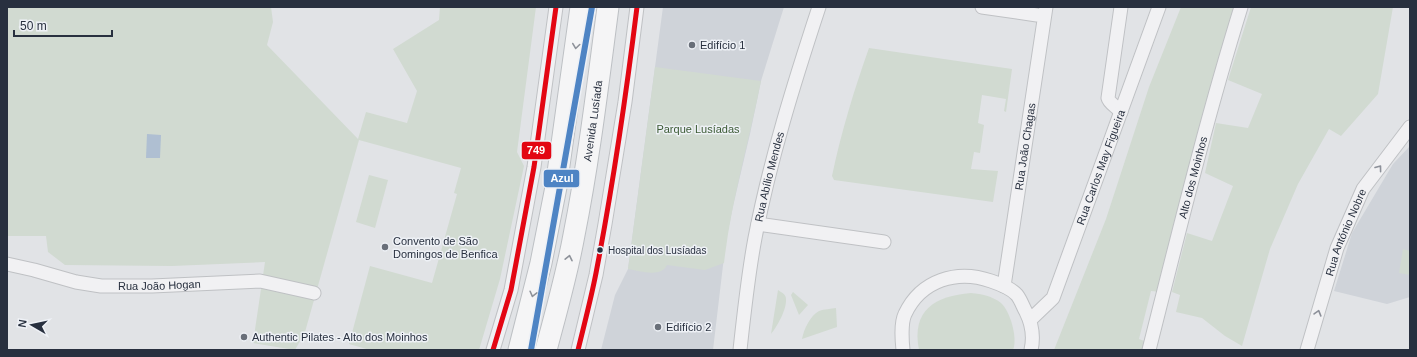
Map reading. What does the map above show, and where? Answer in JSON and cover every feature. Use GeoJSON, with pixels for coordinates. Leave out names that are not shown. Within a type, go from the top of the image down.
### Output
{"type":"FeatureCollection","features":[{"type":"Feature","properties":{"kind":"main road","name":"Avenida Lusíada"},"geometry":{"type":"LineString","coordinates":[[546,350],[564,281],[582,190],[608,11]]}},
{"type":"Feature","properties":{"kind":"main road"},"geometry":{"type":"LineString","coordinates":[[519,350],[541,263],[556,187],[580,12]]}},
{"type":"Feature","properties":{"kind":"street"},"geometry":{"type":"LineString","coordinates":[[493,350],[511,290],[534,167],[556,7]]}},
{"type":"Feature","properties":{"kind":"street"},"geometry":{"type":"LineString","coordinates":[[578,350],[596,275],[606,224],[625,102],[637,7]]}},
{"type":"Feature","properties":{"kind":"street","name":"Rua Abílio Mendes"},"geometry":{"type":"LineString","coordinates":[[740,350],[746,297],[758,224],[783,120],[819,7]]}},
{"type":"Feature","properties":{"kind":"street"},"geometry":{"type":"LineString","coordinates":[[982,7],[1042,11]]}},
{"type":"Feature","properties":{"kind":"street"},"geometry":{"type":"LineString","coordinates":[[1121,7],[1108,98],[1108,101],[1116,106],[1121,112]]}},
{"type":"Feature","properties":{"kind":"street","name":"Rua Carlos May Figueira"},"geometry":{"type":"LineString","coordinates":[[1030,320],[1053,298],[1159,7]]}},
{"type":"Feature","properties":{"kind":"street","name":"Alto dos Moinhos"},"geometry":{"type":"LineString","coordinates":[[1149,350],[1193,176],[1231,40],[1242,7]]}},
{"type":"Feature","properties":{"kind":"street","name":"Rua João Chagas"},"geometry":{"type":"LineString","coordinates":[[1004,286],[1042,11]]}},
{"type":"Feature","properties":{"kind":"street","name":"Rua António Nobre"},"geometry":{"type":"LineString","coordinates":[[1307,350],[1337,248],[1363,189],[1410,127]]}},
{"type":"Feature","properties":{"kind":"street"},"geometry":{"type":"LineString","coordinates":[[758,224],[884,242]]}},
{"type":"Feature","properties":{"kind":"street","name":"Rua João Hogan"},"geometry":{"type":"LineString","coordinates":[[7,264],[76,282],[101,286],[152,286],[260,281],[314,293]]}},
{"type":"Feature","properties":{"kind":"street"},"geometry":{"type":"LineString","coordinates":[[903,350],[902,340],[905,315],[921,291],[946,278],[964,276],[981,278],[1004,286],[1017,295],[1030,320],[1033,341],[1031,350]]}},
{"type":"Feature","properties":{"kind":"shaded area","name":"Hospital dos Lusíadas"},"geometry":{"type":"Polygon","coordinates":[[[663,7],[784,7],[761,81],[733,206],[726,240],[713,350],[601,350],[615,295],[628,269],[663,7]]]}},
{"type":"Feature","properties":{"kind":"shaded area"},"geometry":{"type":"Polygon","coordinates":[[[1410,146],[1410,297],[1387,304],[1334,291],[1352,233],[1393,164],[1410,146]]]}},
{"type":"Feature","properties":{"kind":"green space"},"geometry":{"type":"Polygon","coordinates":[[[7,7],[271,7],[273,22],[267,45],[358,139],[366,112],[407,123],[417,91],[393,49],[439,20],[440,7],[536,7],[517,152],[524,166],[500,279],[479,350],[370,350],[349,344],[370,266],[432,283],[457,194],[454,193],[461,168],[359,140],[305,332],[295,350],[253,343],[265,262],[172,266],[65,265],[48,252],[46,236],[7,236],[7,7]]]}},
{"type":"Feature","properties":{"kind":"green space"},"geometry":{"type":"Polygon","coordinates":[[[1181,7],[1236,7],[1161,292],[1151,291],[1139,339],[1147,342],[1149,350],[1054,350],[1106,219],[1149,87],[1181,7]]]}},
{"type":"Feature","properties":{"kind":"green space"},"geometry":{"type":"Polygon","coordinates":[[[1251,7],[1393,7],[1378,94],[1341,136],[1329,129],[1298,184],[1270,249],[1242,346],[1225,336],[1202,318],[1176,312],[1180,295],[1172,292],[1187,233],[1212,241],[1233,186],[1205,173],[1216,123],[1248,128],[1262,94],[1228,80],[1251,7]]]}},
{"type":"Feature","properties":{"kind":"green space"},"geometry":{"type":"Polygon","coordinates":[[[869,48],[1012,69],[1006,112],[1004,111],[1006,99],[982,95],[978,123],[984,125],[980,153],[974,152],[971,169],[998,171],[993,202],[834,180],[832,176],[844,128],[869,48]]]}},
{"type":"Feature","properties":{"kind":"green space","name":"Parque Lusíadas"},"geometry":{"type":"Polygon","coordinates":[[[655,67],[761,81],[731,217],[724,263],[705,270],[667,265],[664,269],[655,273],[628,269],[655,67]]]}},
{"type":"Feature","properties":{"kind":"green space"},"geometry":{"type":"Polygon","coordinates":[[[369,175],[388,180],[375,228],[356,222],[369,175]]]}},
{"type":"Feature","properties":{"kind":"green space"},"geometry":{"type":"Polygon","coordinates":[[[1403,249],[1410,251],[1410,275],[1399,273],[1403,249]]]}},
{"type":"Feature","properties":{"kind":"green space"},"geometry":{"type":"Polygon","coordinates":[[[778,290],[784,294],[786,303],[781,318],[771,334],[778,290]]]}},
{"type":"Feature","properties":{"kind":"green space"},"geometry":{"type":"Polygon","coordinates":[[[793,292],[808,305],[799,315],[791,295],[793,292]]]}},
{"type":"Feature","properties":{"kind":"green space"},"geometry":{"type":"Polygon","coordinates":[[[971,293],[990,297],[1001,303],[1004,307],[1010,318],[1014,332],[1013,350],[919,350],[917,336],[919,325],[922,315],[928,308],[947,298],[971,293]]]}},
{"type":"Feature","properties":{"kind":"green space"},"geometry":{"type":"Polygon","coordinates":[[[836,308],[837,327],[802,339],[808,323],[816,313],[821,310],[836,308]]]}},
{"type":"Feature","properties":{"kind":"water"},"geometry":{"type":"Polygon","coordinates":[[[147,134],[161,135],[160,158],[146,158],[147,134]]]}},
{"type":"Feature","properties":{"kind":"transit line","name":"749"},"geometry":{"type":"LineString","coordinates":[[493,350],[511,290],[534,167],[556,7]]}},
{"type":"Feature","properties":{"kind":"transit line","name":"Azul"},"geometry":{"type":"LineString","coordinates":[[531,350],[592,7]]}},
{"type":"Feature","properties":{"kind":"transit line","name":"749"},"geometry":{"type":"LineString","coordinates":[[578,350],[594,283],[614,174],[637,7]]}},
{"type":"Feature","properties":{"kind":"place","name":"Edifício 1"},"geometry":{"type":"Point","coordinates":[692,45]}},
{"type":"Feature","properties":{"kind":"place","name":"Convento de São Domingos de Benfica"},"geometry":{"type":"Point","coordinates":[385,247]}},
{"type":"Feature","properties":{"kind":"place","name":"Hospital dos Lusíadas"},"geometry":{"type":"Point","coordinates":[600,250]}},
{"type":"Feature","properties":{"kind":"place","name":"Edifício 2"},"geometry":{"type":"Point","coordinates":[658,327]}},
{"type":"Feature","properties":{"kind":"place","name":"Authentic Pilates - Alto dos Moinhos"},"geometry":{"type":"Point","coordinates":[244,337]}}]}
